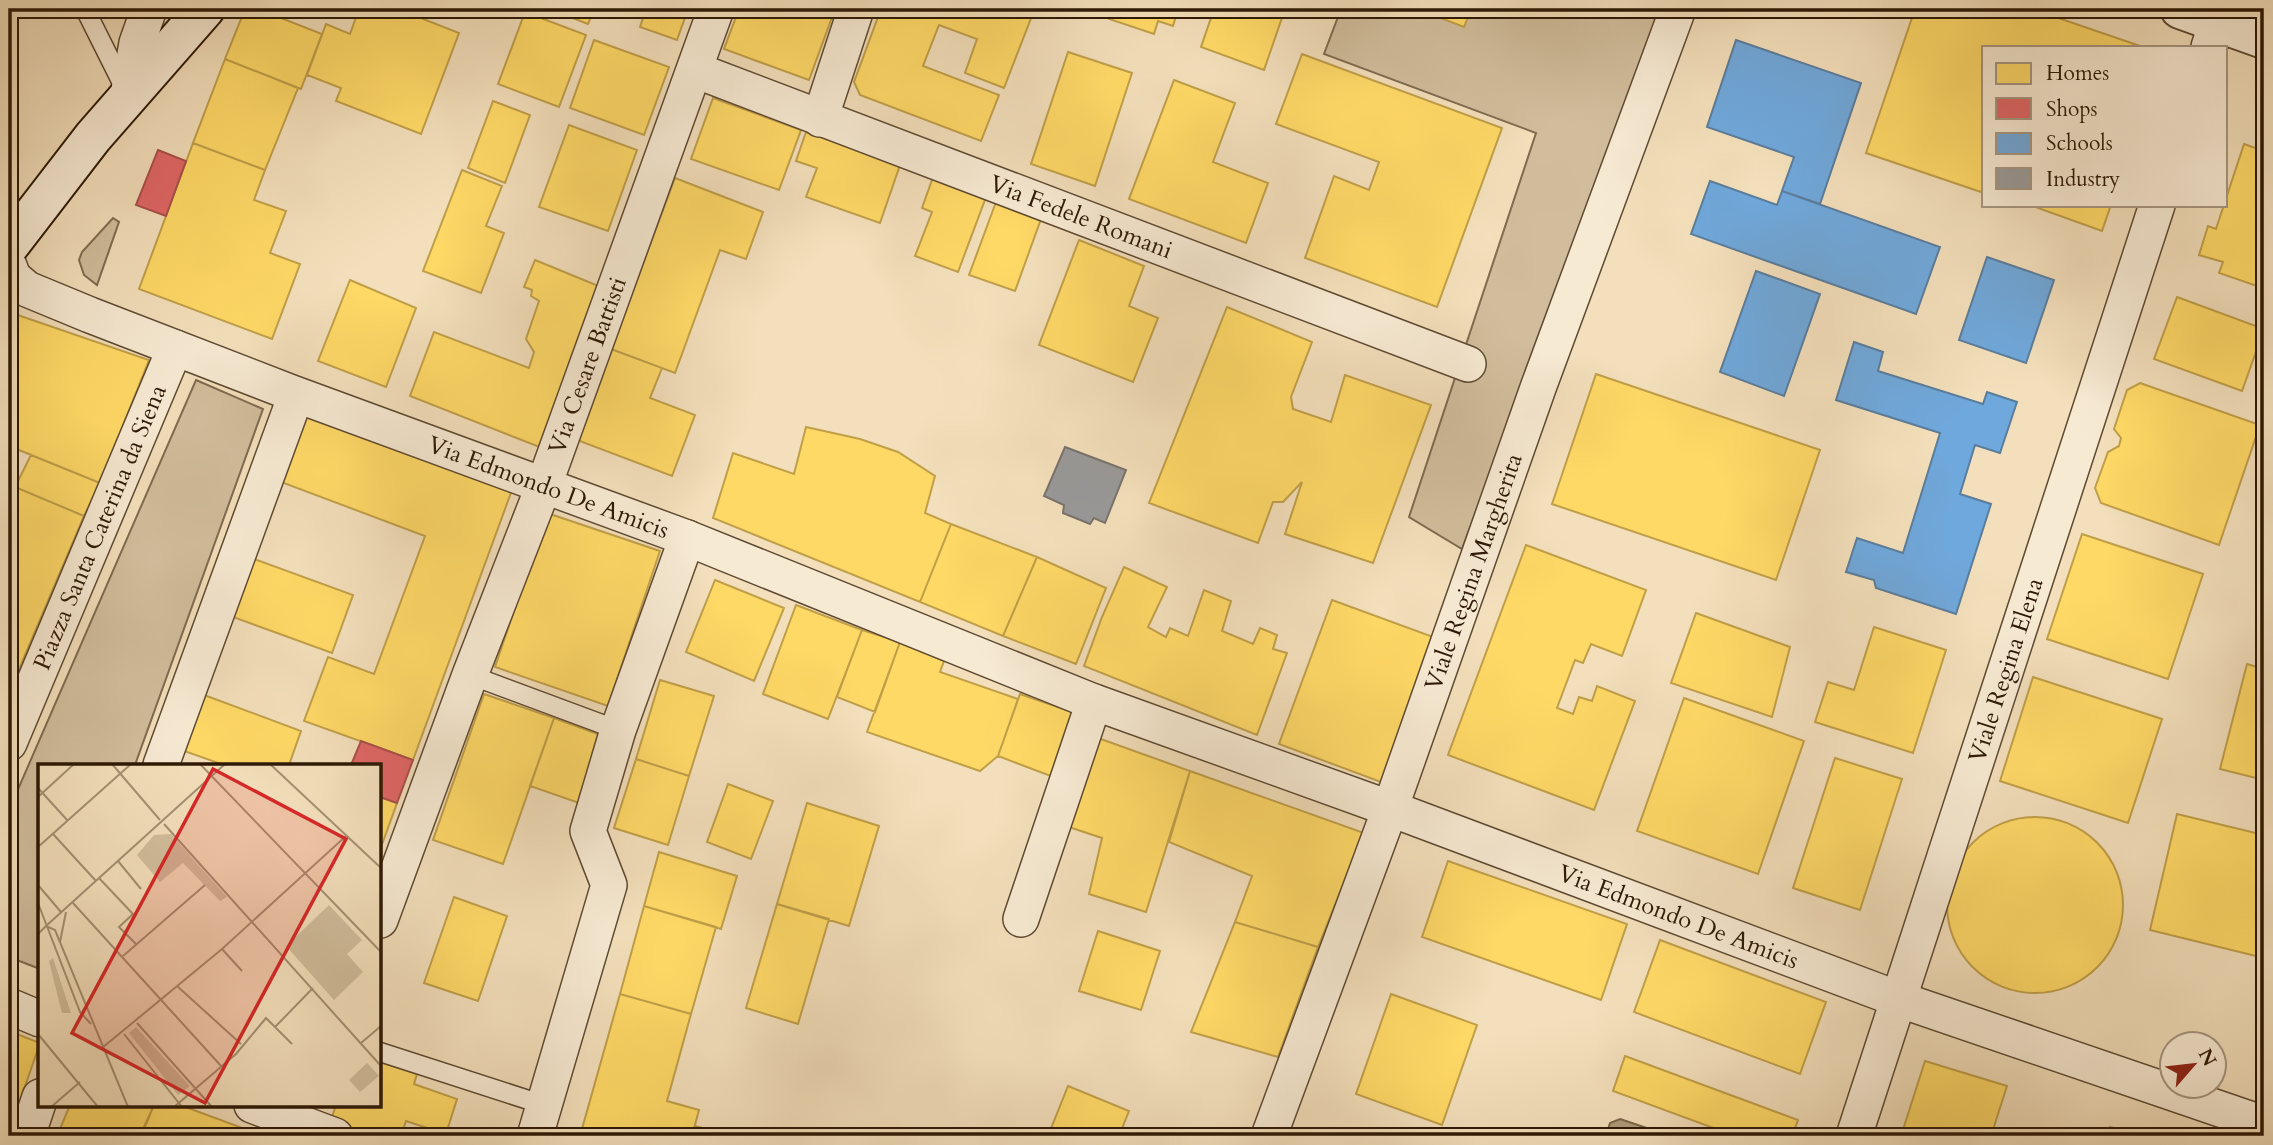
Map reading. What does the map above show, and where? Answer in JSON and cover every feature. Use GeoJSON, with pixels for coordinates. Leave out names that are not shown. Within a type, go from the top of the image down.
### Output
{"type":"FeatureCollection","features":[{"type":"Feature","properties":{"kind":"main road"},"geometry":{"type":"LineString","coordinates":[[9,246],[93,137],[205,9]]}},
{"type":"Feature","properties":{"kind":"main road"},"geometry":{"type":"LineString","coordinates":[[2180,9],[2215,26],[2264,39]]}},
{"type":"Feature","properties":{"kind":"street"},"geometry":{"type":"LineString","coordinates":[[128,96],[137,43],[149,9]]}},
{"type":"Feature","properties":{"kind":"street","name":"Via Cesare Battisti"},"geometry":{"type":"LineString","coordinates":[[382,915],[470,675],[544,485],[716,9]]}},
{"type":"Feature","properties":{"kind":"street"},"geometry":{"type":"LineString","coordinates":[[820,119],[856,9]]}},
{"type":"Feature","properties":{"kind":"street","name":"Viale Regina Margherita"},"geometry":{"type":"LineString","coordinates":[[1269,1136],[1390,809],[1538,388],[1678,9]]}},
{"type":"Feature","properties":{"kind":"street","name":"Via Fedele Romani"},"geometry":{"type":"LineString","coordinates":[[695,70],[1468,364]]}},
{"type":"Feature","properties":{"kind":"street","name":"Viale Regina Elena"},"geometry":{"type":"LineString","coordinates":[[1854,1136],[2157,206]]}},
{"type":"Feature","properties":{"kind":"street","name":"Via Edmondo De Amicis"},"geometry":{"type":"LineString","coordinates":[[9,266],[13,277],[20,284],[36,293],[296,395],[687,538],[1094,702],[1390,809],[1898,999],[2264,1124]]}},
{"type":"Feature","properties":{"kind":"street","name":"Piazza Santa Caterina da Siena"},"geometry":{"type":"LineString","coordinates":[[9,743],[175,348]]}},
{"type":"Feature","properties":{"kind":"street"},"geometry":{"type":"LineString","coordinates":[[161,764],[296,395]]}},
{"type":"Feature","properties":{"kind":"street"},"geometry":{"type":"LineString","coordinates":[[539,1121],[609,885],[588,831],[618,730],[687,538]]}},
{"type":"Feature","properties":{"kind":"street"},"geometry":{"type":"LineString","coordinates":[[1021,919],[1094,702]]}},
{"type":"Feature","properties":{"kind":"street"},"geometry":{"type":"LineString","coordinates":[[9,1006],[38,1019]]}},
{"type":"Feature","properties":{"kind":"street"},"geometry":{"type":"LineString","coordinates":[[27,1136],[38,1103]]}},
{"type":"Feature","properties":{"kind":"street"},"geometry":{"type":"LineString","coordinates":[[257,1106],[306,1115],[335,1136]]}},
{"type":"Feature","properties":{"kind":"lane"},"geometry":{"type":"LineString","coordinates":[[85,9],[128,96]]}},
{"type":"Feature","properties":{"kind":"lane"},"geometry":{"type":"LineString","coordinates":[[470,675],[618,730]]}},
{"type":"Feature","properties":{"kind":"lane"},"geometry":{"type":"LineString","coordinates":[[382,1053],[539,1121]]}},
{"type":"Feature","properties":{"kind":"shaded area"},"geometry":{"type":"Polygon","coordinates":[[[1341,9],[1666,9],[1462,549],[1409,517],[1536,133],[1324,54],[1341,9]]]}},
{"type":"Feature","properties":{"kind":"shaded area"},"geometry":{"type":"Polygon","coordinates":[[[113,218],[119,222],[97,285],[84,275],[79,260],[82,252],[113,218]]]}},
{"type":"Feature","properties":{"kind":"shaded area"},"geometry":{"type":"Polygon","coordinates":[[[196,380],[263,409],[135,764],[38,764],[38,968],[9,957],[9,810],[196,380]]]}},
{"type":"Feature","properties":{"kind":"shaded area"},"geometry":{"type":"Polygon","coordinates":[[[1620,1119],[1659,1132],[1662,1136],[1606,1136],[1610,1123],[1620,1119]]]}},
{"type":"Feature","properties":{"kind":"building: Homes"},"geometry":{"type":"Polygon","coordinates":[[[245,9],[258,9],[322,34],[301,89],[225,59],[245,9]]]}},
{"type":"Feature","properties":{"kind":"building: Homes"},"geometry":{"type":"Polygon","coordinates":[[[359,9],[398,9],[459,33],[421,134],[336,101],[341,88],[307,75],[326,24],[350,34],[359,9]]]}},
{"type":"Feature","properties":{"kind":"building: Homes"},"geometry":{"type":"Polygon","coordinates":[[[549,9],[594,9],[588,24],[549,9]]]}},
{"type":"Feature","properties":{"kind":"building: Homes"},"geometry":{"type":"Polygon","coordinates":[[[637,9],[688,9],[677,40],[640,27],[645,12],[637,9]]]}},
{"type":"Feature","properties":{"kind":"building: Homes"},"geometry":{"type":"Polygon","coordinates":[[[739,9],[835,9],[809,80],[724,49],[739,9]]]}},
{"type":"Feature","properties":{"kind":"building: Homes"},"geometry":{"type":"Polygon","coordinates":[[[881,9],[1022,9],[1033,13],[1004,88],[965,73],[977,39],[939,25],[923,66],[999,95],[981,141],[860,95],[854,82],[881,9]]]}},
{"type":"Feature","properties":{"kind":"building: Homes"},"geometry":{"type":"Polygon","coordinates":[[[1113,9],[1178,9],[1173,26],[1158,21],[1154,34],[1109,19],[1113,9]]]}},
{"type":"Feature","properties":{"kind":"building: Homes"},"geometry":{"type":"Polygon","coordinates":[[[1214,9],[1285,9],[1264,70],[1201,47],[1214,9]]]}},
{"type":"Feature","properties":{"kind":"building: Homes"},"geometry":{"type":"Polygon","coordinates":[[[1417,9],[1471,9],[1464,27],[1417,9]]]}},
{"type":"Feature","properties":{"kind":"building: Homes"},"geometry":{"type":"Polygon","coordinates":[[[1915,9],[2032,9],[2140,46],[1982,46],[1982,192],[1866,153],[1915,9]]]}},
{"type":"Feature","properties":{"kind":"building: Homes"},"geometry":{"type":"Polygon","coordinates":[[[525,12],[586,35],[559,107],[498,84],[525,12]]]}},
{"type":"Feature","properties":{"kind":"building: Homes"},"geometry":{"type":"Polygon","coordinates":[[[594,40],[669,67],[644,135],[570,108],[594,40]]]}},
{"type":"Feature","properties":{"kind":"building: Homes"},"geometry":{"type":"Polygon","coordinates":[[[1068,52],[1132,73],[1095,186],[1031,164],[1068,52]]]}},
{"type":"Feature","properties":{"kind":"building: Homes"},"geometry":{"type":"Polygon","coordinates":[[[1302,54],[1502,128],[1437,307],[1305,258],[1334,176],[1369,190],[1379,162],[1276,124],[1302,54]]]}},
{"type":"Feature","properties":{"kind":"building: Homes"},"geometry":{"type":"Polygon","coordinates":[[[225,59],[298,88],[265,170],[193,143],[225,59]]]}},
{"type":"Feature","properties":{"kind":"building: Homes"},"geometry":{"type":"Polygon","coordinates":[[[1174,80],[1235,103],[1213,162],[1268,183],[1246,243],[1129,199],[1174,80]]]}},
{"type":"Feature","properties":{"kind":"building: Homes"},"geometry":{"type":"Polygon","coordinates":[[[713,98],[801,130],[779,190],[691,159],[713,98]]]}},
{"type":"Feature","properties":{"kind":"building: Homes"},"geometry":{"type":"Polygon","coordinates":[[[493,101],[530,115],[505,183],[468,168],[493,101]]]}},
{"type":"Feature","properties":{"kind":"building: Homes"},"geometry":{"type":"Polygon","coordinates":[[[569,125],[637,150],[608,231],[539,207],[569,125]]]}},
{"type":"Feature","properties":{"kind":"building: Homes"},"geometry":{"type":"Polygon","coordinates":[[[806,132],[900,165],[880,223],[806,197],[817,168],[796,161],[806,132]]]}},
{"type":"Feature","properties":{"kind":"building: Homes"},"geometry":{"type":"Polygon","coordinates":[[[193,143],[265,170],[254,200],[286,211],[270,253],[300,264],[272,339],[139,289],[193,143]]]}},
{"type":"Feature","properties":{"kind":"building: Homes"},"geometry":{"type":"Polygon","coordinates":[[[2244,144],[2264,151],[2264,263],[2257,286],[2219,273],[2223,262],[2199,255],[2208,226],[2216,229],[2224,206],[2228,206],[2228,193],[2244,144]]]}},
{"type":"Feature","properties":{"kind":"building: Homes"},"geometry":{"type":"Polygon","coordinates":[[[462,170],[502,186],[486,226],[504,233],[481,293],[423,271],[462,170]]]}},
{"type":"Feature","properties":{"kind":"building: Homes"},"geometry":{"type":"Polygon","coordinates":[[[933,177],[986,197],[958,272],[915,256],[932,212],[922,208],[933,177]]]}},
{"type":"Feature","properties":{"kind":"building: Homes"},"geometry":{"type":"Polygon","coordinates":[[[675,178],[763,212],[746,259],[720,250],[675,373],[611,349],[675,178]]]}},
{"type":"Feature","properties":{"kind":"building: Homes"},"geometry":{"type":"Polygon","coordinates":[[[996,202],[1041,219],[1015,291],[969,275],[996,202]]]}},
{"type":"Feature","properties":{"kind":"building: Homes"},"geometry":{"type":"Polygon","coordinates":[[[2039,206],[2111,206],[2102,231],[2038,208],[2039,206]]]}},
{"type":"Feature","properties":{"kind":"building: Homes"},"geometry":{"type":"Polygon","coordinates":[[[1079,240],[1144,266],[1129,306],[1158,318],[1133,382],[1039,345],[1079,240]]]}},
{"type":"Feature","properties":{"kind":"building: Homes"},"geometry":{"type":"Polygon","coordinates":[[[535,260],[601,287],[542,448],[410,396],[434,332],[529,368],[534,352],[526,339],[539,301],[531,296],[532,290],[524,287],[535,260]]]}},
{"type":"Feature","properties":{"kind":"building: Homes"},"geometry":{"type":"Polygon","coordinates":[[[350,280],[416,308],[386,387],[318,361],[350,280]]]}},
{"type":"Feature","properties":{"kind":"building: Homes"},"geometry":{"type":"Polygon","coordinates":[[[2177,297],[2264,329],[2242,391],[2154,359],[2177,297]]]}},
{"type":"Feature","properties":{"kind":"building: Homes"},"geometry":{"type":"Polygon","coordinates":[[[1227,307],[1312,342],[1291,397],[1293,409],[1331,422],[1345,375],[1431,405],[1373,563],[1285,534],[1302,482],[1283,502],[1273,502],[1258,543],[1149,503],[1227,307]]]}},
{"type":"Feature","properties":{"kind":"building: Homes"},"geometry":{"type":"Polygon","coordinates":[[[9,312],[149,360],[100,483],[9,446],[9,312]]]}},
{"type":"Feature","properties":{"kind":"building: Homes"},"geometry":{"type":"Polygon","coordinates":[[[611,349],[662,368],[650,398],[695,415],[672,476],[577,440],[611,349]]]}},
{"type":"Feature","properties":{"kind":"building: Homes"},"geometry":{"type":"Polygon","coordinates":[[[1596,374],[1820,450],[1776,580],[1552,504],[1596,374]]]}},
{"type":"Feature","properties":{"kind":"building: Homes"},"geometry":{"type":"Polygon","coordinates":[[[2140,383],[2260,425],[2219,545],[2101,503],[2095,488],[2108,452],[2119,446],[2121,438],[2114,429],[2127,390],[2140,383]]]}},
{"type":"Feature","properties":{"kind":"building: Homes"},"geometry":{"type":"Polygon","coordinates":[[[307,413],[512,490],[413,760],[304,721],[328,657],[374,674],[425,536],[281,482],[307,413]]]}},
{"type":"Feature","properties":{"kind":"building: Homes"},"geometry":{"type":"Polygon","coordinates":[[[806,427],[860,439],[898,452],[935,476],[925,513],[951,524],[920,602],[713,518],[733,453],[794,474],[806,427]]]}},
{"type":"Feature","properties":{"kind":"building: Homes"},"geometry":{"type":"Polygon","coordinates":[[[31,455],[100,483],[84,516],[15,487],[31,455]]]}},
{"type":"Feature","properties":{"kind":"building: Homes"},"geometry":{"type":"Polygon","coordinates":[[[15,487],[84,516],[9,693],[9,502],[15,487]]]}},
{"type":"Feature","properties":{"kind":"building: Homes"},"geometry":{"type":"Polygon","coordinates":[[[547,513],[660,551],[608,706],[495,667],[547,513]]]}},
{"type":"Feature","properties":{"kind":"building: Homes"},"geometry":{"type":"Polygon","coordinates":[[[951,524],[1037,557],[1003,636],[920,602],[951,524]]]}},
{"type":"Feature","properties":{"kind":"building: Homes"},"geometry":{"type":"Polygon","coordinates":[[[2082,534],[2203,574],[2168,679],[2047,639],[2082,534]]]}},
{"type":"Feature","properties":{"kind":"building: Homes"},"geometry":{"type":"Polygon","coordinates":[[[1526,545],[1646,590],[1622,656],[1591,644],[1583,663],[1575,660],[1557,708],[1573,714],[1579,697],[1592,701],[1597,686],[1635,701],[1594,810],[1448,755],[1526,545]]]}},
{"type":"Feature","properties":{"kind":"building: Homes"},"geometry":{"type":"Polygon","coordinates":[[[1037,557],[1106,588],[1076,664],[1003,636],[1037,557]]]}},
{"type":"Feature","properties":{"kind":"building: Homes"},"geometry":{"type":"Polygon","coordinates":[[[254,559],[353,595],[332,653],[233,617],[254,559]]]}},
{"type":"Feature","properties":{"kind":"building: Homes"},"geometry":{"type":"Polygon","coordinates":[[[1124,567],[1167,587],[1148,627],[1166,637],[1170,628],[1188,636],[1204,590],[1231,601],[1222,631],[1253,644],[1260,628],[1277,635],[1273,649],[1287,653],[1257,735],[1084,666],[1124,567]]]}},
{"type":"Feature","properties":{"kind":"building: Homes"},"geometry":{"type":"Polygon","coordinates":[[[715,580],[784,608],[754,681],[686,652],[715,580]]]}},
{"type":"Feature","properties":{"kind":"building: Homes"},"geometry":{"type":"Polygon","coordinates":[[[1332,600],[1436,638],[1381,782],[1279,744],[1332,600]]]}},
{"type":"Feature","properties":{"kind":"building: Homes"},"geometry":{"type":"Polygon","coordinates":[[[796,605],[862,630],[828,719],[763,694],[796,605]]]}},
{"type":"Feature","properties":{"kind":"building: Homes"},"geometry":{"type":"Polygon","coordinates":[[[1696,613],[1790,647],[1772,717],[1671,683],[1696,613]]]}},
{"type":"Feature","properties":{"kind":"building: Homes"},"geometry":{"type":"Polygon","coordinates":[[[1874,627],[1946,650],[1913,753],[1815,722],[1828,682],[1854,690],[1874,627]]]}},
{"type":"Feature","properties":{"kind":"building: Homes"},"geometry":{"type":"Polygon","coordinates":[[[862,630],[900,642],[875,712],[837,697],[862,630]]]}},
{"type":"Feature","properties":{"kind":"building: Homes"},"geometry":{"type":"Polygon","coordinates":[[[900,642],[944,661],[940,672],[1018,699],[998,756],[980,771],[867,732],[900,642]]]}},
{"type":"Feature","properties":{"kind":"building: Homes"},"geometry":{"type":"Polygon","coordinates":[[[2247,664],[2264,669],[2264,780],[2220,769],[2247,664]]]}},
{"type":"Feature","properties":{"kind":"building: Homes"},"geometry":{"type":"Polygon","coordinates":[[[2033,677],[2162,719],[2128,823],[2000,781],[2033,677]]]}},
{"type":"Feature","properties":{"kind":"building: Homes"},"geometry":{"type":"Polygon","coordinates":[[[660,680],[714,696],[689,776],[636,759],[660,680]]]}},
{"type":"Feature","properties":{"kind":"building: Homes"},"geometry":{"type":"Polygon","coordinates":[[[484,694],[554,718],[503,864],[433,840],[484,694]]]}},
{"type":"Feature","properties":{"kind":"building: Homes"},"geometry":{"type":"Polygon","coordinates":[[[1020,694],[1078,714],[1056,778],[998,756],[1020,694]]]}},
{"type":"Feature","properties":{"kind":"building: Homes"},"geometry":{"type":"Polygon","coordinates":[[[204,695],[301,731],[289,764],[221,764],[184,751],[204,695]]]}},
{"type":"Feature","properties":{"kind":"building: Homes"},"geometry":{"type":"Polygon","coordinates":[[[1684,698],[1804,741],[1758,874],[1637,831],[1684,698]]]}},
{"type":"Feature","properties":{"kind":"building: Homes"},"geometry":{"type":"Polygon","coordinates":[[[554,718],[606,737],[582,804],[530,786],[554,718]]]}},
{"type":"Feature","properties":{"kind":"building: Homes"},"geometry":{"type":"Polygon","coordinates":[[[1098,738],[1190,771],[1146,912],[1089,894],[1102,838],[1069,827],[1098,738]]]}},
{"type":"Feature","properties":{"kind":"building: Homes"},"geometry":{"type":"Polygon","coordinates":[[[1835,758],[1902,779],[1860,910],[1793,888],[1835,758]]]}},
{"type":"Feature","properties":{"kind":"building: Homes"},"geometry":{"type":"Polygon","coordinates":[[[636,759],[689,776],[668,845],[614,828],[636,759]]]}},
{"type":"Feature","properties":{"kind":"building: Homes"},"geometry":{"type":"Polygon","coordinates":[[[1190,771],[1364,833],[1318,947],[1235,922],[1252,876],[1169,842],[1190,771]]]}},
{"type":"Feature","properties":{"kind":"building: Homes"},"geometry":{"type":"Polygon","coordinates":[[[728,784],[773,801],[751,859],[707,842],[728,784]]]}},
{"type":"Feature","properties":{"kind":"building: Homes"},"geometry":{"type":"Polygon","coordinates":[[[382,798],[397,803],[382,844],[382,798]]]}},
{"type":"Feature","properties":{"kind":"building: Homes"},"geometry":{"type":"Polygon","coordinates":[[[807,803],[879,826],[849,926],[777,904],[807,803]]]}},
{"type":"Feature","properties":{"kind":"building: Homes"},"geometry":{"type":"Polygon","coordinates":[[[2177,814],[2264,835],[2264,958],[2150,930],[2177,814]]]}},
{"type":"Feature","properties":{"kind":"building: Homes"},"geometry":{"type":"Polygon","coordinates":[[[2035,817],[2069,824],[2097,843],[2116,871],[2123,905],[2116,939],[2097,967],[2069,986],[2035,993],[2001,986],[1973,967],[1954,939],[1947,905],[1954,871],[1973,843],[2001,824],[2035,817]]]}},
{"type":"Feature","properties":{"kind":"building: Homes"},"geometry":{"type":"Polygon","coordinates":[[[659,852],[737,876],[721,929],[644,906],[659,852]]]}},
{"type":"Feature","properties":{"kind":"building: Homes"},"geometry":{"type":"Polygon","coordinates":[[[1448,861],[1627,924],[1601,1000],[1422,937],[1448,861]]]}},
{"type":"Feature","properties":{"kind":"building: Homes"},"geometry":{"type":"Polygon","coordinates":[[[454,897],[507,916],[478,1001],[424,983],[454,897]]]}},
{"type":"Feature","properties":{"kind":"building: Homes"},"geometry":{"type":"Polygon","coordinates":[[[777,904],[829,919],[798,1024],[746,1008],[777,904]]]}},
{"type":"Feature","properties":{"kind":"building: Homes"},"geometry":{"type":"Polygon","coordinates":[[[644,906],[716,927],[691,1014],[620,994],[644,906]]]}},
{"type":"Feature","properties":{"kind":"building: Homes"},"geometry":{"type":"Polygon","coordinates":[[[1235,922],[1318,947],[1278,1057],[1191,1032],[1235,922]]]}},
{"type":"Feature","properties":{"kind":"building: Homes"},"geometry":{"type":"Polygon","coordinates":[[[1098,931],[1160,951],[1141,1010],[1079,991],[1098,931]]]}},
{"type":"Feature","properties":{"kind":"building: Homes"},"geometry":{"type":"Polygon","coordinates":[[[1660,940],[1826,1002],[1800,1074],[1634,1012],[1660,940]]]}},
{"type":"Feature","properties":{"kind":"building: Homes"},"geometry":{"type":"Polygon","coordinates":[[[620,994],[691,1014],[667,1101],[699,1110],[692,1136],[580,1136],[620,994]]]}},
{"type":"Feature","properties":{"kind":"building: Homes"},"geometry":{"type":"Polygon","coordinates":[[[1391,994],[1477,1025],[1442,1125],[1356,1094],[1391,994]]]}},
{"type":"Feature","properties":{"kind":"building: Homes"},"geometry":{"type":"Polygon","coordinates":[[[9,1031],[38,1042],[38,1049],[14,1118],[9,1116],[9,1031]]]}},
{"type":"Feature","properties":{"kind":"building: Homes"},"geometry":{"type":"Polygon","coordinates":[[[1625,1056],[1798,1120],[1792,1136],[1735,1136],[1613,1091],[1625,1056]]]}},
{"type":"Feature","properties":{"kind":"building: Homes"},"geometry":{"type":"Polygon","coordinates":[[[1925,1061],[2007,1086],[1991,1136],[1901,1136],[1925,1061]]]}},
{"type":"Feature","properties":{"kind":"building: Homes"},"geometry":{"type":"Polygon","coordinates":[[[382,1063],[417,1074],[414,1084],[457,1099],[446,1134],[406,1121],[401,1136],[370,1136],[330,1123],[336,1106],[382,1106],[382,1063]]]}},
{"type":"Feature","properties":{"kind":"building: Homes"},"geometry":{"type":"Polygon","coordinates":[[[1068,1086],[1129,1111],[1119,1136],[1048,1136],[1068,1086]]]}},
{"type":"Feature","properties":{"kind":"building: Homes"},"geometry":{"type":"Polygon","coordinates":[[[70,1106],[154,1106],[142,1134],[134,1131],[132,1136],[57,1136],[70,1106]]]}},
{"type":"Feature","properties":{"kind":"building: Homes"},"geometry":{"type":"Polygon","coordinates":[[[154,1106],[183,1106],[264,1136],[152,1136],[153,1133],[143,1129],[154,1106]]]}},
{"type":"Feature","properties":{"kind":"building: Homes"},"geometry":{"type":"Polygon","coordinates":[[[695,1126],[732,1136],[692,1136],[695,1126]]]}},
{"type":"Feature","properties":{"kind":"building: Homes"},"geometry":{"type":"Polygon","coordinates":[[[2110,1127],[2144,1136],[2108,1136],[2110,1127]]]}},
{"type":"Feature","properties":{"kind":"building: Shops"},"geometry":{"type":"Polygon","coordinates":[[[158,150],[186,161],[166,216],[136,205],[158,150]]]}},
{"type":"Feature","properties":{"kind":"building: Shops"},"geometry":{"type":"Polygon","coordinates":[[[361,741],[413,760],[397,803],[382,798],[382,764],[351,764],[361,741]]]}},
{"type":"Feature","properties":{"kind":"building: Schools"},"geometry":{"type":"Polygon","coordinates":[[[1736,40],[1861,83],[1820,204],[1782,191],[1794,157],[1707,127],[1736,40]]]}},
{"type":"Feature","properties":{"kind":"building: Schools"},"geometry":{"type":"Polygon","coordinates":[[[1710,181],[1777,205],[1782,191],[1940,247],[1916,314],[1691,234],[1710,181]]]}},
{"type":"Feature","properties":{"kind":"building: Schools"},"geometry":{"type":"Polygon","coordinates":[[[1987,257],[2054,280],[2026,363],[1959,340],[1987,257]]]}},
{"type":"Feature","properties":{"kind":"building: Schools"},"geometry":{"type":"Polygon","coordinates":[[[1756,271],[1820,294],[1784,396],[1720,372],[1756,271]]]}},
{"type":"Feature","properties":{"kind":"building: Schools"},"geometry":{"type":"Polygon","coordinates":[[[1854,342],[1883,352],[1878,371],[1983,404],[1987,392],[2017,402],[2000,453],[1975,445],[1960,494],[1991,504],[1956,614],[1876,588],[1874,580],[1846,572],[1857,538],[1903,553],[1940,433],[1836,400],[1854,342]]]}},
{"type":"Feature","properties":{"kind":"building: Industry"},"geometry":{"type":"Polygon","coordinates":[[[1065,447],[1126,470],[1105,523],[1094,518],[1090,524],[1063,513],[1064,505],[1044,496],[1065,447]]]}}]}
